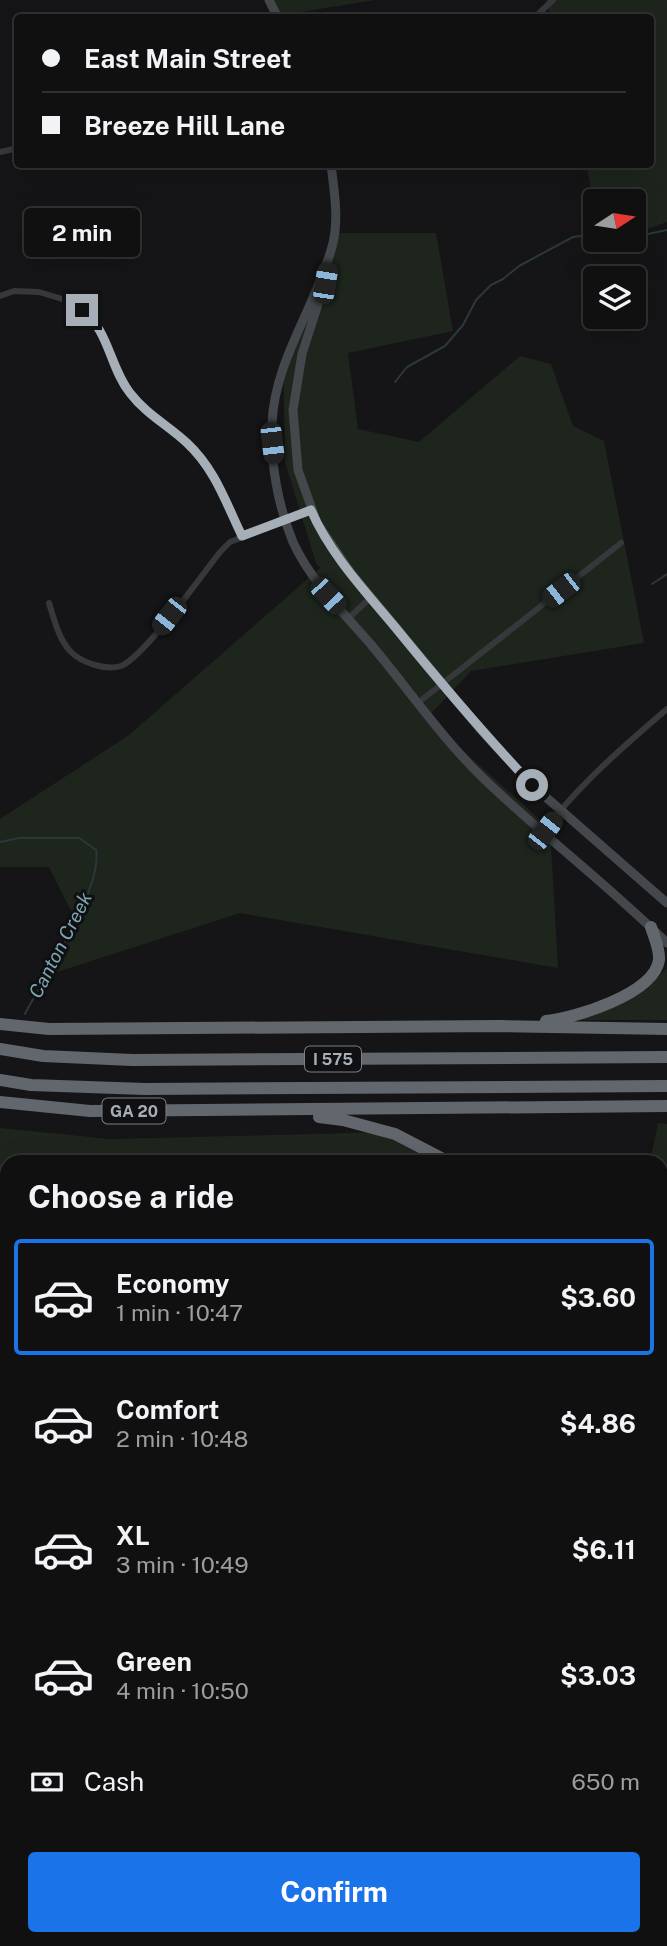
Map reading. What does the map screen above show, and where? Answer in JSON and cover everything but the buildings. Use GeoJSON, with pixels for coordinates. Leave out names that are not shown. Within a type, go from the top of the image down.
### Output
{"type":"FeatureCollection","features":[{"type":"Feature","properties":{"kind":"highway"},"geometry":{"type":"LineString","coordinates":[[500,1026],[566,1017],[595,1009],[627,993],[649,977],[657,966],[659,954],[651,927]]}},
{"type":"Feature","properties":{"kind":"highway"},"geometry":{"type":"LineString","coordinates":[[0,1024],[88,1029],[500,1026],[667,1029]]}},
{"type":"Feature","properties":{"kind":"highway","name":"I 575"},"geometry":{"type":"LineString","coordinates":[[0,1049],[43,1056],[132,1060],[667,1057]]}},
{"type":"Feature","properties":{"kind":"highway","name":"I 575"},"geometry":{"type":"LineString","coordinates":[[0,1080],[31,1085],[145,1090],[667,1086]]}},
{"type":"Feature","properties":{"kind":"highway","name":"GA 20"},"geometry":{"type":"LineString","coordinates":[[0,1102],[90,1111],[267,1110],[344,1119],[395,1134],[436,1155]]}},
{"type":"Feature","properties":{"kind":"highway"},"geometry":{"type":"LineString","coordinates":[[267,1110],[667,1107]]}},
{"type":"Feature","properties":{"kind":"main road"},"geometry":{"type":"LineString","coordinates":[[331,168],[336,211],[331,249],[325,283],[302,354],[293,410],[293,437],[298,470],[311,510],[317,523],[370,598],[532,785],[667,903]]}},
{"type":"Feature","properties":{"kind":"main road"},"geometry":{"type":"LineString","coordinates":[[331,249],[314,300],[286,355],[277,384],[272,420],[272,443],[280,499],[300,554],[328,596],[481,775],[667,943]]}},
{"type":"Feature","properties":{"kind":"street"},"geometry":{"type":"LineString","coordinates":[[538,14],[553,0]]}},
{"type":"Feature","properties":{"kind":"street"},"geometry":{"type":"LineString","coordinates":[[0,296],[15,291],[40,292],[69,301],[94,319],[128,391],[143,408],[188,444],[210,470],[242,536]]}},
{"type":"Feature","properties":{"kind":"street"},"geometry":{"type":"LineString","coordinates":[[49,603],[61,637],[71,652],[85,661],[101,666],[122,666],[152,638],[230,542],[311,510]]}},
{"type":"Feature","properties":{"kind":"street"},"geometry":{"type":"LineString","coordinates":[[419,702],[621,544]]}},
{"type":"Feature","properties":{"kind":"street"},"geometry":{"type":"LineString","coordinates":[[349,618],[370,598]]}},
{"type":"Feature","properties":{"kind":"street"},"geometry":{"type":"LineString","coordinates":[[544,833],[561,811],[631,739],[667,709]]}},
{"type":"Feature","properties":{"kind":"shaded area"},"geometry":{"type":"Polygon","coordinates":[[[268,0],[375,0],[288,14],[275,14],[268,0]]]}},
{"type":"Feature","properties":{"kind":"shaded area"},"geometry":{"type":"Polygon","coordinates":[[[546,0],[667,0],[667,222],[646,230],[646,189],[591,189],[587,168],[654,168],[654,14],[550,14],[546,0]]]}},
{"type":"Feature","properties":{"kind":"shaded area"},"geometry":{"type":"Polygon","coordinates":[[[333,233],[436,233],[453,331],[348,353],[358,429],[419,442],[520,356],[551,364],[573,426],[604,441],[644,643],[471,671],[427,718],[550,829],[558,968],[240,913],[51,974],[77,923],[49,867],[0,867],[0,819],[129,735],[320,568],[316,563],[285,462],[283,360],[333,233]]]}},
{"type":"Feature","properties":{"kind":"shaded area"},"geometry":{"type":"Polygon","coordinates":[[[667,968],[667,1020],[578,1020],[651,983],[667,968]]]}},
{"type":"Feature","properties":{"kind":"shaded area"},"geometry":{"type":"Polygon","coordinates":[[[658,1123],[667,1124],[667,1155],[651,1155],[658,1123]]]}},
{"type":"Feature","properties":{"kind":"shaded area"},"geometry":{"type":"Polygon","coordinates":[[[0,1128],[110,1139],[397,1132],[428,1155],[0,1155],[0,1128]]]}},
{"type":"Feature","properties":{"kind":"waterway"},"geometry":{"type":"LineString","coordinates":[[646,234],[667,230]]}},
{"type":"Feature","properties":{"kind":"waterway"},"geometry":{"type":"LineString","coordinates":[[395,382],[407,367],[445,346],[463,325],[476,300],[491,285],[519,266],[573,237],[583,236]]}},
{"type":"Feature","properties":{"kind":"waterway"},"geometry":{"type":"LineString","coordinates":[[652,584],[667,574]]}},
{"type":"Feature","properties":{"kind":"waterway","name":"Canton Creek"},"geometry":{"type":"LineString","coordinates":[[0,842],[19,838],[79,838],[96,850],[96,866],[82,909],[25,1014]]}},
{"type":"Feature","properties":{"kind":"route"},"geometry":{"type":"LineString","coordinates":[[82,310],[94,319],[128,391],[143,408],[188,444],[210,470],[242,536],[311,510],[360,586],[480,729],[532,785]]}}]}
